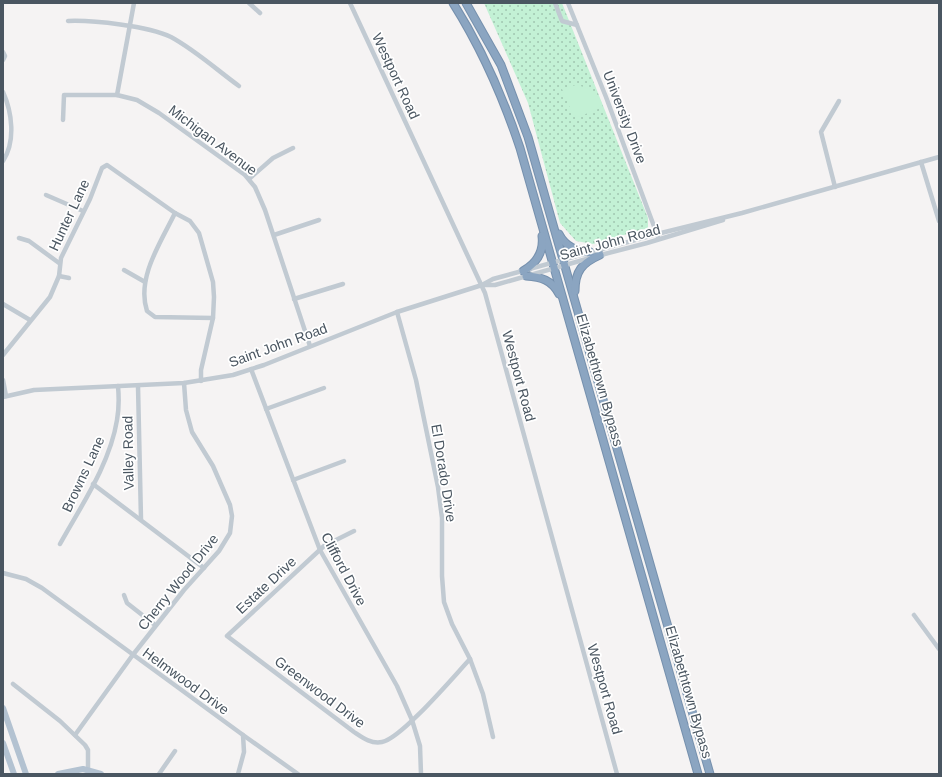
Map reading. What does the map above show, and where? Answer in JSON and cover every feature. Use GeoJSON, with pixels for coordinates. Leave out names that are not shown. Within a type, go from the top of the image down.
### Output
{"type":"FeatureCollection","features":[{"type":"Feature","properties":{"kind":"highway","name":"Elizabethtown Bypass"},"geometry":{"type":"LineString","coordinates":[[453,3],[476,41],[504,102],[520,148],[698,774]]}},
{"type":"Feature","properties":{"kind":"highway","name":"Elizabethtown Bypass"},"geometry":{"type":"LineString","coordinates":[[466,3],[494,51],[513,94],[528,137],[711,774]]}},
{"type":"Feature","properties":{"kind":"highway"},"geometry":{"type":"LineString","coordinates":[[551,215],[560,237],[564,242],[574,249],[590,252]]}},
{"type":"Feature","properties":{"kind":"highway"},"geometry":{"type":"LineString","coordinates":[[540,218],[542,238],[541,252],[525,274],[540,277],[550,282],[565,304]]}},
{"type":"Feature","properties":{"kind":"highway"},"geometry":{"type":"LineString","coordinates":[[576,301],[575,283],[578,270],[586,261],[600,255]]}},
{"type":"Feature","properties":{"kind":"main road"},"geometry":{"type":"LineString","coordinates":[[3,708],[26,774]]}},
{"type":"Feature","properties":{"kind":"main road"},"geometry":{"type":"LineString","coordinates":[[3,743],[14,774]]}},
{"type":"Feature","properties":{"kind":"main road"},"geometry":{"type":"LineString","coordinates":[[58,774],[76,769],[88,769],[101,774]]}},
{"type":"Feature","properties":{"kind":"street"},"geometry":{"type":"LineString","coordinates":[[117,95],[134,3]]}},
{"type":"Feature","properties":{"kind":"street"},"geometry":{"type":"LineString","coordinates":[[249,3],[260,12]]}},
{"type":"Feature","properties":{"kind":"street","name":"Westport Road"},"geometry":{"type":"LineString","coordinates":[[350,3],[482,285],[617,774]]}},
{"type":"Feature","properties":{"kind":"street"},"geometry":{"type":"LineString","coordinates":[[555,3],[562,21],[577,25]]}},
{"type":"Feature","properties":{"kind":"street","name":"University Drive"},"geometry":{"type":"LineString","coordinates":[[568,3],[606,97],[659,239]]}},
{"type":"Feature","properties":{"kind":"street"},"geometry":{"type":"LineString","coordinates":[[68,21],[88,21],[129,27],[156,32],[172,38],[239,86]]}},
{"type":"Feature","properties":{"kind":"street"},"geometry":{"type":"LineString","coordinates":[[3,52],[5,56],[3,60]]}},
{"type":"Feature","properties":{"kind":"street"},"geometry":{"type":"LineString","coordinates":[[3,92],[11,116],[8,150],[3,161]]}},
{"type":"Feature","properties":{"kind":"street","name":"Michigan Avenue"},"geometry":{"type":"LineString","coordinates":[[63,120],[64,95],[117,95],[131,98],[149,106],[249,179],[259,194],[274,235],[310,346]]}},
{"type":"Feature","properties":{"kind":"street"},"geometry":{"type":"LineString","coordinates":[[835,187],[821,132],[839,101]]}},
{"type":"Feature","properties":{"kind":"street"},"geometry":{"type":"LineString","coordinates":[[249,179],[273,158],[294,148]]}},
{"type":"Feature","properties":{"kind":"street","name":"Saint John Road"},"geometry":{"type":"LineString","coordinates":[[564,262],[590,252],[742,213],[939,157]]}},
{"type":"Feature","properties":{"kind":"street"},"geometry":{"type":"LineString","coordinates":[[921,162],[939,221]]}},
{"type":"Feature","properties":{"kind":"street","name":"Hunter Lane"},"geometry":{"type":"LineString","coordinates":[[3,355],[50,297],[59,276],[59,263],[90,199],[102,168],[107,165],[175,213]]}},
{"type":"Feature","properties":{"kind":"street"},"geometry":{"type":"LineString","coordinates":[[46,195],[83,211]]}},
{"type":"Feature","properties":{"kind":"street"},"geometry":{"type":"LineString","coordinates":[[201,381],[201,370],[213,318],[213,282],[201,237],[194,225],[175,213],[145,282],[146,308],[152,316],[213,318]]}},
{"type":"Feature","properties":{"kind":"street","name":"Saint John Road"},"geometry":{"type":"LineString","coordinates":[[5,397],[34,390],[184,383],[201,381],[251,369],[398,312],[482,285],[495,285],[553,265],[600,255],[659,239],[742,213]]}},
{"type":"Feature","properties":{"kind":"street"},"geometry":{"type":"LineString","coordinates":[[274,235],[319,220]]}},
{"type":"Feature","properties":{"kind":"street"},"geometry":{"type":"LineString","coordinates":[[19,238],[29,241],[59,263]]}},
{"type":"Feature","properties":{"kind":"street"},"geometry":{"type":"LineString","coordinates":[[124,270],[145,282]]}},
{"type":"Feature","properties":{"kind":"street"},"geometry":{"type":"LineString","coordinates":[[59,276],[69,278]]}},
{"type":"Feature","properties":{"kind":"street"},"geometry":{"type":"LineString","coordinates":[[294,300],[343,284]]}},
{"type":"Feature","properties":{"kind":"street"},"geometry":{"type":"LineString","coordinates":[[3,304],[30,320]]}},
{"type":"Feature","properties":{"kind":"street","name":"El Dorado Drive"},"geometry":{"type":"LineString","coordinates":[[398,312],[416,380],[438,487],[442,518],[442,576],[444,602],[452,624],[470,659],[483,694],[493,737]]}},
{"type":"Feature","properties":{"kind":"street","name":"Clifford Drive"},"geometry":{"type":"LineString","coordinates":[[251,369],[320,550],[397,686],[412,720],[420,746],[421,774]]}},
{"type":"Feature","properties":{"kind":"street"},"geometry":{"type":"LineString","coordinates":[[3,380],[5,397]]}},
{"type":"Feature","properties":{"kind":"street","name":"Cherry Wood Drive"},"geometry":{"type":"LineString","coordinates":[[75,735],[156,625],[228,538],[232,516],[230,505],[219,477],[192,432],[186,410],[184,383]]}},
{"type":"Feature","properties":{"kind":"street","name":"Browns Lane"},"geometry":{"type":"LineString","coordinates":[[60,544],[92,484],[114,434],[118,412],[118,386]]}},
{"type":"Feature","properties":{"kind":"street","name":"Valley Road"},"geometry":{"type":"LineString","coordinates":[[138,386],[141,519]]}},
{"type":"Feature","properties":{"kind":"street"},"geometry":{"type":"LineString","coordinates":[[266,409],[324,388]]}},
{"type":"Feature","properties":{"kind":"street"},"geometry":{"type":"LineString","coordinates":[[293,480],[344,461]]}},
{"type":"Feature","properties":{"kind":"street"},"geometry":{"type":"LineString","coordinates":[[92,484],[141,519],[204,568]]}},
{"type":"Feature","properties":{"kind":"street","name":"Estate Drive"},"geometry":{"type":"LineString","coordinates":[[227,636],[324,546],[354,531]]}},
{"type":"Feature","properties":{"kind":"street","name":"Helmwood Drive"},"geometry":{"type":"LineString","coordinates":[[3,573],[26,579],[42,588],[132,656],[298,774]]}},
{"type":"Feature","properties":{"kind":"street"},"geometry":{"type":"LineString","coordinates":[[124,595],[128,603],[156,625]]}},
{"type":"Feature","properties":{"kind":"street"},"geometry":{"type":"LineString","coordinates":[[914,615],[939,649]]}},
{"type":"Feature","properties":{"kind":"street","name":"Greenwood Drive"},"geometry":{"type":"LineString","coordinates":[[227,636],[367,740],[376,743],[389,740],[412,720],[470,659]]}},
{"type":"Feature","properties":{"kind":"street"},"geometry":{"type":"LineString","coordinates":[[13,684],[75,735],[88,750],[88,769]]}},
{"type":"Feature","properties":{"kind":"street"},"geometry":{"type":"LineString","coordinates":[[238,774],[244,752],[243,735]]}},
{"type":"Feature","properties":{"kind":"street"},"geometry":{"type":"LineString","coordinates":[[159,774],[175,751]]}},
{"type":"Feature","properties":{"kind":"green space"},"geometry":{"type":"Polygon","coordinates":[[[484,3],[562,3],[648,218],[648,228],[593,244],[576,241],[560,223],[528,103],[484,3]]]}},
{"type":"Feature","properties":{"kind":"green space"},"geometry":{"type":"Polygon","coordinates":[[[576,85],[593,92],[599,98],[603,107],[578,117],[573,115],[562,89],[576,85]]]}}]}
